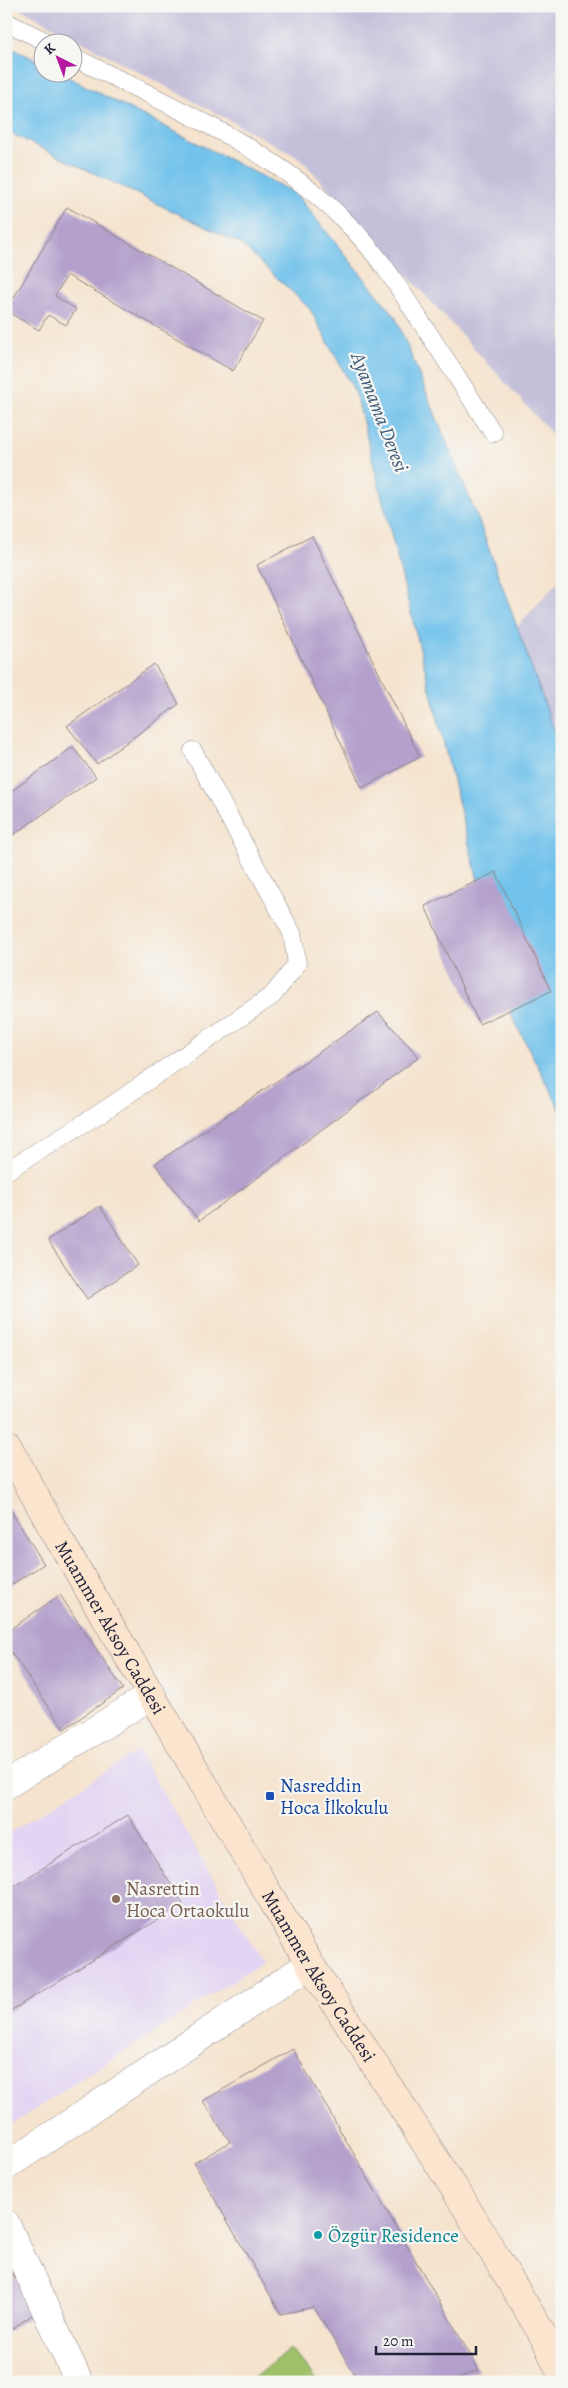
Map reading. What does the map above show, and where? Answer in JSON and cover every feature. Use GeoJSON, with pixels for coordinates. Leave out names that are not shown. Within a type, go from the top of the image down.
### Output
{"type":"FeatureCollection","features":[{"type":"Feature","properties":{"kind":"main road","name":"Muammer Aksoy Caddesi"},"geometry":{"type":"LineString","coordinates":[[6,1443],[53,1529],[310,1964],[458,2194],[546,2340],[562,2376]]}},
{"type":"Feature","properties":{"kind":"street"},"geometry":{"type":"LineString","coordinates":[[6,1785],[152,1695]]}},
{"type":"Feature","properties":{"kind":"street"},"geometry":{"type":"LineString","coordinates":[[6,2166],[310,1964]]}},
{"type":"Feature","properties":{"kind":"street"},"geometry":{"type":"LineString","coordinates":[[6,2224],[79,2382]]}},
{"type":"Feature","properties":{"kind":"lane"},"geometry":{"type":"LineString","coordinates":[[6,22],[32,35]]}},
{"type":"Feature","properties":{"kind":"lane"},"geometry":{"type":"LineString","coordinates":[[82,61],[255,151],[287,171],[348,223],[374,253],[398,286],[493,433]]}},
{"type":"Feature","properties":{"kind":"lane"},"geometry":{"type":"LineString","coordinates":[[6,1171],[102,1112],[273,995],[297,964],[292,933],[193,751]]}},
{"type":"Feature","properties":{"kind":"shaded area"},"geometry":{"type":"Polygon","coordinates":[[[15,6],[562,6],[562,445],[300,158],[82,42],[82,32],[64,32],[15,6]]]}},
{"type":"Feature","properties":{"kind":"shaded area"},"geometry":{"type":"Polygon","coordinates":[[[562,577],[562,752],[517,627],[562,577]]]}},
{"type":"Feature","properties":{"kind":"shaded area","name":"Nasrettin Hoca Ortaokulu"},"geometry":{"type":"Polygon","coordinates":[[[138,1751],[262,1962],[6,2128],[6,1835],[138,1751]]]}},
{"type":"Feature","properties":{"kind":"green space"},"geometry":{"type":"Polygon","coordinates":[[[290,2348],[318,2382],[249,2382],[290,2348]]]}},
{"type":"Feature","properties":{"kind":"water","name":"Ayamama Deresi"},"geometry":{"type":"Polygon","coordinates":[[[6,45],[32,58],[32,82],[78,82],[295,193],[395,316],[480,524],[562,752],[562,1113],[512,1016],[356,394],[310,309],[241,244],[6,131],[6,45]]]}},
{"type":"Feature","properties":{"kind":"building"},"geometry":{"type":"Polygon","coordinates":[[[6,172],[11,175],[6,183],[6,172]]]}},
{"type":"Feature","properties":{"kind":"building"},"geometry":{"type":"Polygon","coordinates":[[[67,207],[263,321],[233,371],[67,275],[55,296],[76,309],[66,325],[48,315],[39,330],[6,311],[67,207]]]}},
{"type":"Feature","properties":{"kind":"building"},"geometry":{"type":"Polygon","coordinates":[[[312,536],[420,757],[362,788],[257,565],[312,536]]]}},
{"type":"Feature","properties":{"kind":"building"},"geometry":{"type":"Polygon","coordinates":[[[154,664],[179,704],[97,764],[67,726],[154,664]]]}},
{"type":"Feature","properties":{"kind":"building"},"geometry":{"type":"Polygon","coordinates":[[[73,747],[96,777],[6,840],[6,795],[73,747]]]}},
{"type":"Feature","properties":{"kind":"building"},"geometry":{"type":"Polygon","coordinates":[[[496,872],[551,991],[479,1024],[425,906],[496,872]]]}},
{"type":"Feature","properties":{"kind":"building"},"geometry":{"type":"Polygon","coordinates":[[[378,1012],[419,1057],[199,1221],[155,1164],[378,1012]]]}},
{"type":"Feature","properties":{"kind":"building"},"geometry":{"type":"Polygon","coordinates":[[[100,1206],[138,1265],[87,1299],[48,1240],[100,1206]]]}},
{"type":"Feature","properties":{"kind":"building"},"geometry":{"type":"Polygon","coordinates":[[[6,1503],[44,1564],[6,1588],[6,1503]]]}},
{"type":"Feature","properties":{"kind":"building"},"geometry":{"type":"Polygon","coordinates":[[[60,1595],[123,1689],[64,1729],[6,1645],[6,1632],[60,1595]]]}},
{"type":"Feature","properties":{"kind":"building"},"geometry":{"type":"Polygon","coordinates":[[[128,1815],[183,1904],[7,2013],[6,1891],[128,1815]]]}},
{"type":"Feature","properties":{"kind":"building","name":"Özgür Residence"},"geometry":{"type":"Polygon","coordinates":[[[293,2049],[479,2370],[447,2382],[359,2382],[314,2307],[281,2314],[194,2163],[230,2142],[203,2101],[293,2049]]]}},
{"type":"Feature","properties":{"kind":"building"},"geometry":{"type":"Polygon","coordinates":[[[6,2265],[38,2311],[6,2333],[6,2265]]]}},
{"type":"Feature","properties":{"kind":"place","name":"Nasreddin Hoca İlkokulu"},"geometry":{"type":"Point","coordinates":[270,1796]}},
{"type":"Feature","properties":{"kind":"place","name":"Nasrettin Hoca Ortaokulu"},"geometry":{"type":"Point","coordinates":[116,1899]}},
{"type":"Feature","properties":{"kind":"place","name":"Özgür Residence"},"geometry":{"type":"Point","coordinates":[318,2235]}}]}
